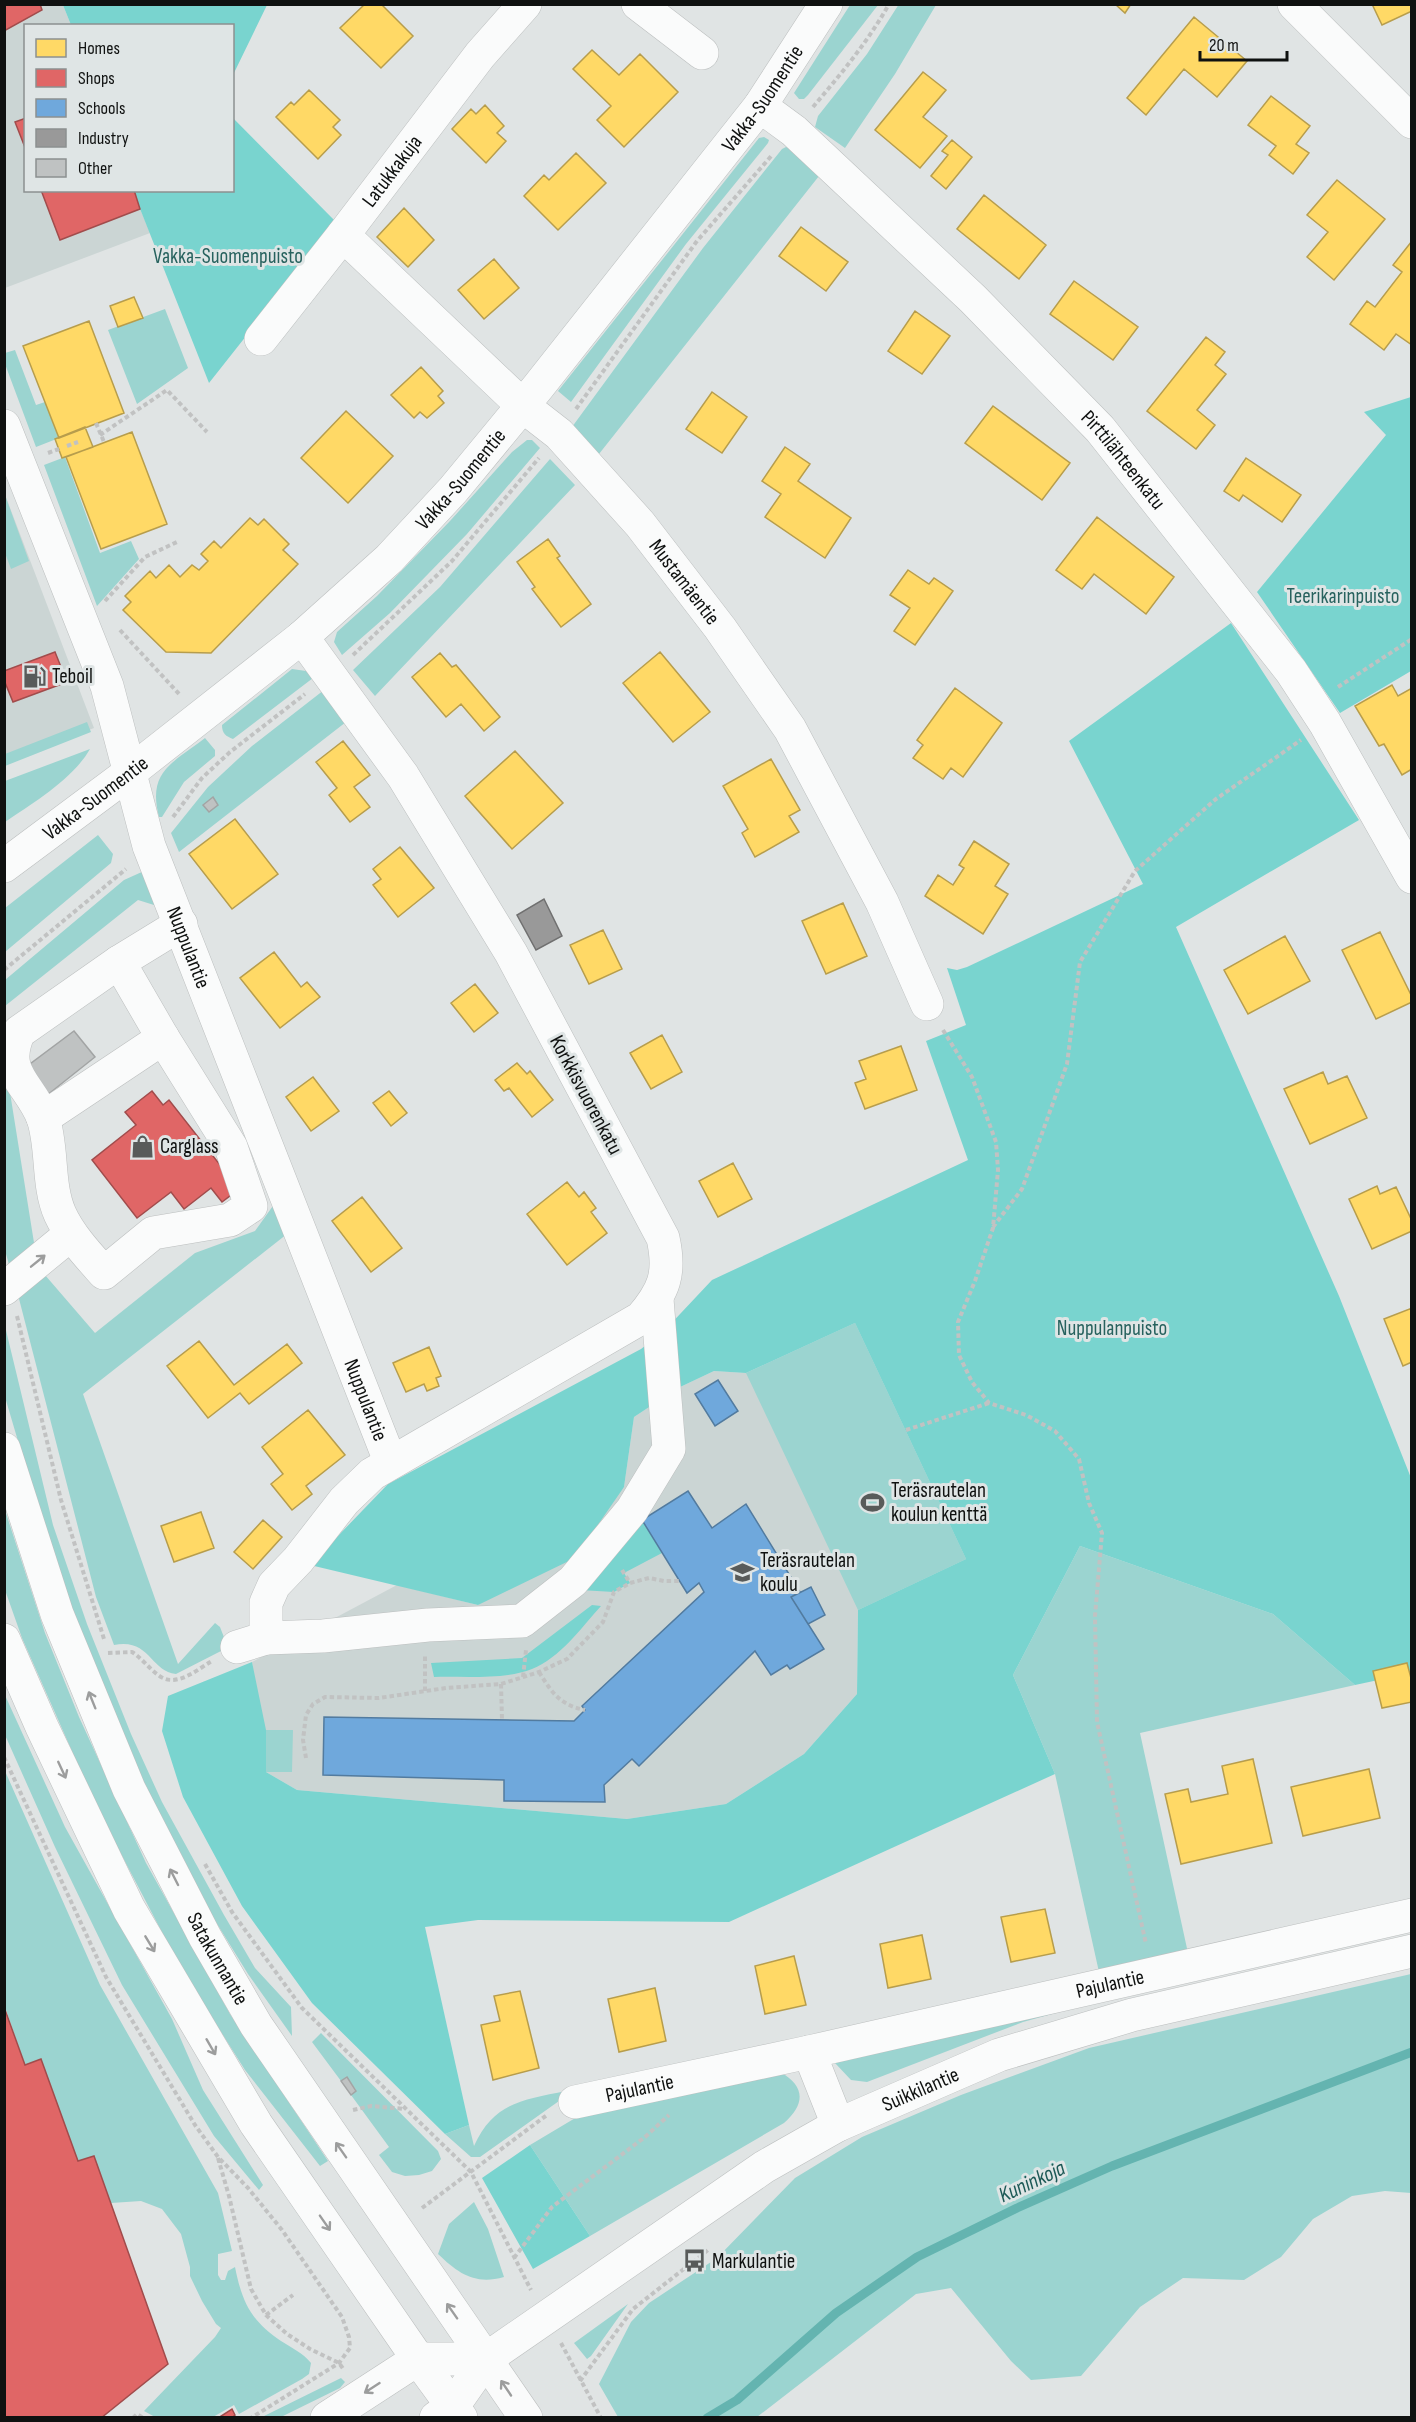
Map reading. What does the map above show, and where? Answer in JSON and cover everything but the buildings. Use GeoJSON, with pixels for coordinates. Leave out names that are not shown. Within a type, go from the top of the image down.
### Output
{"type":"FeatureCollection","features":[{"type":"Feature","properties":{"kind":"street","name":"Latukkakuja"},"geometry":{"type":"LineString","coordinates":[[261,339],[480,55],[525,4]]}},
{"type":"Feature","properties":{"kind":"street"},"geometry":{"type":"LineString","coordinates":[[638,4],[702,53]]}},
{"type":"Feature","properties":{"kind":"street","name":"Vakka-Suomentie"},"geometry":{"type":"LineString","coordinates":[[4,866],[129,773],[302,637],[389,560],[453,490],[523,406],[760,106],[826,4]]}},
{"type":"Feature","properties":{"kind":"street"},"geometry":{"type":"LineString","coordinates":[[1294,4],[1412,122]]}},
{"type":"Feature","properties":{"kind":"street","name":"Pirttilähteenkatu"},"geometry":{"type":"LineString","coordinates":[[760,106],[794,131],[973,299],[1100,429],[1291,671],[1319,714],[1412,876]]}},
{"type":"Feature","properties":{"kind":"street","name":"Mustamäentie"},"geometry":{"type":"LineString","coordinates":[[343,235],[523,406],[559,434],[640,524],[720,628],[790,729],[882,902],[927,1004]]}},
{"type":"Feature","properties":{"kind":"street","name":"Nuppulantie"},"geometry":{"type":"LineString","coordinates":[[4,426],[107,686],[149,846],[390,1461]]}},
{"type":"Feature","properties":{"kind":"street","name":"Korkkisvuorenkatu"},"geometry":{"type":"LineString","coordinates":[[251,1643],[274,1585],[298,1560],[344,1501],[372,1474],[390,1461],[641,1318],[657,1299],[667,1268],[663,1238],[511,953],[403,776],[302,637]]}},
{"type":"Feature","properties":{"kind":"street"},"geometry":{"type":"LineString","coordinates":[[119,962],[231,1147],[251,1206],[230,1220],[153,1233],[104,1273],[71,1234],[59,1212],[43,1118],[12,1069],[13,1043],[19,1032],[119,962],[181,924]]}},
{"type":"Feature","properties":{"kind":"street"},"geometry":{"type":"LineString","coordinates":[[43,1118],[163,1038]]}},
{"type":"Feature","properties":{"kind":"street"},"geometry":{"type":"LineString","coordinates":[[7,1287],[71,1234]]}},
{"type":"Feature","properties":{"kind":"street"},"geometry":{"type":"LineString","coordinates":[[251,1643],[428,1625],[522,1620],[573,1581],[632,1510],[669,1449],[657,1299]]}},
{"type":"Feature","properties":{"kind":"street","name":"Satakunnantie"},"geometry":{"type":"LineString","coordinates":[[4,1449],[57,1614],[93,1702],[129,1789],[205,1937],[263,2035],[526,2418]]}},
{"type":"Feature","properties":{"kind":"street"},"geometry":{"type":"LineString","coordinates":[[4,1640],[42,1727],[129,1909],[256,2124],[418,2359],[450,2414],[486,2359]]}},
{"type":"Feature","properties":{"kind":"street","name":"Pajulantie"},"geometry":{"type":"LineString","coordinates":[[575,2102],[809,2052],[1412,1915]]}},
{"type":"Feature","properties":{"kind":"street","name":"Suikkilantie"},"geometry":{"type":"LineString","coordinates":[[486,2359],[764,2167],[838,2126],[999,2055],[1131,2015],[1412,1951]]}},
{"type":"Feature","properties":{"kind":"street"},"geometry":{"type":"LineString","coordinates":[[809,2052],[838,2126]]}},
{"type":"Feature","properties":{"kind":"street"},"geometry":{"type":"LineString","coordinates":[[327,2418],[418,2359],[486,2359]]}},
{"type":"Feature","properties":{"kind":"path"},"geometry":{"type":"LineString","coordinates":[[346,662],[452,561],[559,434],[698,241],[846,68],[889,4]]}},
{"type":"Feature","properties":{"kind":"path"},"geometry":{"type":"LineString","coordinates":[[100,435],[167,390],[207,432]]}},
{"type":"Feature","properties":{"kind":"path"},"geometry":{"type":"LineString","coordinates":[[96,423],[104,442]]}},
{"type":"Feature","properties":{"kind":"path"},"geometry":{"type":"LineString","coordinates":[[67,446],[78,442]]}},
{"type":"Feature","properties":{"kind":"path"},"geometry":{"type":"LineString","coordinates":[[106,609],[105,601],[145,556],[177,542]]}},
{"type":"Feature","properties":{"kind":"path"},"geometry":{"type":"LineString","coordinates":[[116,625],[182,697]]}},
{"type":"Feature","properties":{"kind":"path"},"geometry":{"type":"LineString","coordinates":[[993,1228],[1022,1189],[1067,1064],[1080,962],[1135,871],[1216,799],[1412,639]]}},
{"type":"Feature","properties":{"kind":"path"},"geometry":{"type":"LineString","coordinates":[[171,820],[202,778],[230,752],[308,691]]}},
{"type":"Feature","properties":{"kind":"path"},"geometry":{"type":"LineString","coordinates":[[4,970],[128,868]]}},
{"type":"Feature","properties":{"kind":"path"},"geometry":{"type":"LineString","coordinates":[[927,1004],[972,1077],[996,1142],[998,1170],[993,1228],[958,1322],[959,1354],[972,1382],[989,1403],[1026,1415],[1055,1431],[1079,1459],[1089,1503],[1102,1533],[1095,1616],[1097,1722],[1152,1974]]}},
{"type":"Feature","properties":{"kind":"path"},"geometry":{"type":"LineString","coordinates":[[7,1287],[61,1500],[111,1663]]}},
{"type":"Feature","properties":{"kind":"path"},"geometry":{"type":"LineString","coordinates":[[906,1430],[989,1403]]}},
{"type":"Feature","properties":{"kind":"path"},"geometry":{"type":"LineString","coordinates":[[306,1758],[303,1740],[306,1715],[313,1704],[325,1697],[379,1698],[446,1688],[501,1684],[539,1672],[567,1659],[603,1622],[614,1592],[630,1583],[649,1578],[679,1581]]}},
{"type":"Feature","properties":{"kind":"path"},"geometry":{"type":"LineString","coordinates":[[108,1653],[132,1652],[160,1677],[179,1680],[251,1643]]}},
{"type":"Feature","properties":{"kind":"path"},"geometry":{"type":"LineString","coordinates":[[539,1672],[553,1694],[572,1707],[585,1710]]}},
{"type":"Feature","properties":{"kind":"path"},"geometry":{"type":"LineString","coordinates":[[501,1684],[502,1720]]}},
{"type":"Feature","properties":{"kind":"path"},"geometry":{"type":"LineString","coordinates":[[4,1757],[106,1977],[174,2092],[218,2157],[248,2187],[282,2230],[342,2317],[350,2348],[339,2363],[251,2418]]}},
{"type":"Feature","properties":{"kind":"path"},"geometry":{"type":"LineString","coordinates":[[205,1863],[232,1912],[302,2008],[471,2172],[519,2268]]}},
{"type":"Feature","properties":{"kind":"path"},"geometry":{"type":"LineString","coordinates":[[422,2208],[545,2116],[575,2102]]}},
{"type":"Feature","properties":{"kind":"path"},"geometry":{"type":"LineString","coordinates":[[353,2110],[371,2106],[406,2109]]}},
{"type":"Feature","properties":{"kind":"path"},"geometry":{"type":"LineString","coordinates":[[514,2258],[552,2207],[645,2137],[677,2108]]}},
{"type":"Feature","properties":{"kind":"path"},"geometry":{"type":"LineString","coordinates":[[218,2157],[251,2289],[266,2315],[302,2344],[339,2363]]}},
{"type":"Feature","properties":{"kind":"path"},"geometry":{"type":"LineString","coordinates":[[580,2381],[633,2309],[708,2250]]}},
{"type":"Feature","properties":{"kind":"path"},"geometry":{"type":"LineString","coordinates":[[266,2315],[293,2295]]}},
{"type":"Feature","properties":{"kind":"path"},"geometry":{"type":"LineString","coordinates":[[566,2351],[601,2418]]}},
{"type":"Feature","properties":{"kind":"path"},"geometry":{"type":"LineString","coordinates":[[133,2418],[137,2414],[143,2418]]}},
{"type":"Feature","properties":{"kind":"shaded area"},"geometry":{"type":"Polygon","coordinates":[[[899,4],[936,5],[895,74],[845,148],[815,127],[818,116],[867,54],[899,4]]]}},
{"type":"Feature","properties":{"kind":"shaded area"},"geometry":{"type":"Polygon","coordinates":[[[5,5],[63,5],[71,24],[24,24],[24,192],[133,192],[150,233],[5,288],[5,5]]]}},
{"type":"Feature","properties":{"kind":"shaded area"},"geometry":{"type":"Polygon","coordinates":[[[850,5],[878,5],[808,95],[804,99],[799,99],[794,93],[850,5]]]}},
{"type":"Feature","properties":{"kind":"shaded area"},"geometry":{"type":"Polygon","coordinates":[[[764,137],[769,140],[768,143],[686,244],[571,402],[558,391],[759,138],[764,137]]]}},
{"type":"Feature","properties":{"kind":"shaded area"},"geometry":{"type":"Polygon","coordinates":[[[786,147],[793,149],[819,176],[599,454],[572,427],[703,248],[782,149],[786,147]]]}},
{"type":"Feature","properties":{"kind":"shaded area"},"geometry":{"type":"Polygon","coordinates":[[[165,309],[188,368],[137,404],[108,330],[165,309]]]}},
{"type":"Feature","properties":{"kind":"shaded area"},"geometry":{"type":"Polygon","coordinates":[[[15,350],[36,405],[45,402],[59,438],[36,447],[5,364],[5,353],[15,350]]]}},
{"type":"Feature","properties":{"kind":"shaded area"},"geometry":{"type":"Polygon","coordinates":[[[527,440],[532,440],[540,448],[467,534],[390,613],[342,655],[334,642],[337,632],[377,596],[450,521],[512,452],[527,440]]]}},
{"type":"Feature","properties":{"kind":"shaded area"},"geometry":{"type":"Polygon","coordinates":[[[65,457],[100,553],[131,541],[139,559],[97,606],[44,465],[65,457]]]}},
{"type":"Feature","properties":{"kind":"shaded area"},"geometry":{"type":"Polygon","coordinates":[[[550,459],[575,485],[375,696],[353,670],[440,587],[550,459]]]}},
{"type":"Feature","properties":{"kind":"shaded area"},"geometry":{"type":"Polygon","coordinates":[[[4,492],[94,728],[5,762],[4,762],[4,492]]]}},
{"type":"Feature","properties":{"kind":"shaded area"},"geometry":{"type":"Polygon","coordinates":[[[5,495],[29,561],[11,569],[5,553],[5,495]]]}},
{"type":"Feature","properties":{"kind":"shaded area"},"geometry":{"type":"Polygon","coordinates":[[[292,669],[306,671],[313,678],[233,739],[228,737],[222,725],[292,669]]]}},
{"type":"Feature","properties":{"kind":"shaded area"},"geometry":{"type":"Polygon","coordinates":[[[324,690],[346,722],[179,852],[171,833],[208,787],[252,746],[324,690]]]}},
{"type":"Feature","properties":{"kind":"shaded area"},"geometry":{"type":"Polygon","coordinates":[[[87,722],[91,732],[5,766],[5,754],[87,722]]]}},
{"type":"Feature","properties":{"kind":"shaded area"},"geometry":{"type":"Polygon","coordinates":[[[205,738],[215,750],[215,756],[184,782],[162,817],[159,817],[156,801],[160,778],[173,762],[205,738]]]}},
{"type":"Feature","properties":{"kind":"shaded area"},"geometry":{"type":"Polygon","coordinates":[[[90,749],[83,760],[63,780],[5,822],[5,781],[90,749]]]}},
{"type":"Feature","properties":{"kind":"shaded area"},"geometry":{"type":"Polygon","coordinates":[[[98,835],[113,854],[111,863],[5,952],[5,908],[98,835]]]}},
{"type":"Feature","properties":{"kind":"shaded area"},"geometry":{"type":"Polygon","coordinates":[[[144,871],[160,901],[154,905],[138,900],[5,1006],[5,980],[124,880],[144,871]]]}},
{"type":"Feature","properties":{"kind":"shaded area"},"geometry":{"type":"Polygon","coordinates":[[[4,1055],[35,1249],[10,1268],[4,1247],[4,1055]]]}},
{"type":"Feature","properties":{"kind":"shaded area"},"geometry":{"type":"Polygon","coordinates":[[[275,1203],[287,1234],[83,1394],[178,1664],[215,1623],[220,1627],[227,1645],[221,1651],[176,1674],[167,1672],[143,1650],[135,1646],[114,1645],[96,1597],[17,1291],[45,1275],[95,1333],[195,1253],[255,1231],[275,1203]]]}},
{"type":"Feature","properties":{"kind":"shaded area"},"geometry":{"type":"Polygon","coordinates":[[[4,1322],[53,1525],[87,1624],[131,1734],[162,1802],[255,1968],[291,2007],[292,2036],[248,1974],[214,1919],[155,1806],[123,1738],[78,1625],[44,1529],[5,1397],[4,1322]]]}},
{"type":"Feature","properties":{"kind":"shaded area","name":"Teräsrautelan koulu"},"geometry":{"type":"Polygon","coordinates":[[[855,1323],[966,1559],[858,1610],[857,1694],[804,1754],[726,1804],[627,1819],[297,1790],[266,1772],[252,1662],[397,1585],[478,1605],[624,1487],[634,1417],[678,1388],[714,1371],[747,1373],[855,1323]]]}},
{"type":"Feature","properties":{"kind":"shaded area","name":"Teräsrautelan koulun kenttä"},"geometry":{"type":"Polygon","coordinates":[[[855,1323],[966,1559],[858,1610],[746,1373],[855,1323]]]}},
{"type":"Feature","properties":{"kind":"shaded area"},"geometry":{"type":"Polygon","coordinates":[[[4,1507],[45,1633],[79,1717],[146,1863],[230,2014],[328,2161],[320,2166],[245,2070],[216,2024],[164,1936],[98,1810],[22,1638],[5,1590],[4,1507]]]}},
{"type":"Feature","properties":{"kind":"shaded area"},"geometry":{"type":"Polygon","coordinates":[[[1080,1546],[1273,1614],[1355,1685],[1140,1733],[1188,1953],[1099,1972],[1055,1774],[1013,1675],[1080,1546]]]}},
{"type":"Feature","properties":{"kind":"shaded area"},"geometry":{"type":"Polygon","coordinates":[[[4,1693],[65,1827],[172,2019],[203,2090],[263,2185],[259,2190],[214,2136],[122,1985],[55,1847],[5,1735],[4,1693]]]}},
{"type":"Feature","properties":{"kind":"shaded area"},"geometry":{"type":"Polygon","coordinates":[[[266,1730],[293,1730],[292,1772],[266,1772],[266,1730]]]}},
{"type":"Feature","properties":{"kind":"shaded area"},"geometry":{"type":"Polygon","coordinates":[[[5,1771],[100,1985],[218,2193],[232,2251],[218,2254],[218,2275],[221,2280],[225,2280],[228,2271],[235,2267],[241,2291],[255,2318],[271,2334],[301,2353],[311,2363],[309,2374],[302,2379],[239,2414],[234,2405],[213,2417],[155,2417],[144,2411],[221,2328],[202,2301],[190,2276],[190,2267],[181,2234],[162,2209],[141,2201],[111,2203],[94,2157],[78,2161],[41,2059],[25,2065],[5,2007],[5,1771]]]}},
{"type":"Feature","properties":{"kind":"shaded area"},"geometry":{"type":"Polygon","coordinates":[[[1411,1974],[1411,2193],[1385,2191],[1352,2196],[1313,2219],[1281,2257],[1244,2280],[1183,2278],[1140,2307],[1081,2376],[1031,2380],[1011,2361],[951,2288],[916,2294],[757,2417],[618,2417],[599,2384],[631,2322],[649,2303],[717,2258],[795,2178],[862,2137],[961,2095],[1089,2048],[1411,1974]]]}},
{"type":"Feature","properties":{"kind":"shaded area"},"geometry":{"type":"Polygon","coordinates":[[[1110,1998],[1023,2022],[867,2082],[851,2080],[835,2063],[848,2051],[1110,1998]]]}},
{"type":"Feature","properties":{"kind":"shaded area"},"geometry":{"type":"Polygon","coordinates":[[[321,2033],[438,2151],[441,2159],[432,2171],[405,2176],[392,2172],[379,2155],[389,2147],[351,2095],[356,2090],[347,2077],[341,2081],[312,2042],[321,2033]]]}},
{"type":"Feature","properties":{"kind":"shaded area"},"geometry":{"type":"Polygon","coordinates":[[[780,2072],[795,2083],[800,2096],[796,2109],[784,2123],[590,2236],[530,2145],[582,2114],[780,2072]]]}},
{"type":"Feature","properties":{"kind":"shaded area"},"geometry":{"type":"Polygon","coordinates":[[[566,2091],[559,2101],[480,2157],[471,2157],[445,2134],[469,2125],[474,2146],[491,2120],[511,2105],[566,2091]]]}},
{"type":"Feature","properties":{"kind":"shaded area"},"geometry":{"type":"Polygon","coordinates":[[[474,2202],[488,2229],[504,2277],[476,2279],[460,2272],[438,2254],[449,2224],[474,2202]]]}},
{"type":"Feature","properties":{"kind":"shaded area"},"geometry":{"type":"Polygon","coordinates":[[[628,2304],[591,2356],[587,2359],[574,2343],[628,2304]]]}},
{"type":"Feature","properties":{"kind":"shaded area"},"geometry":{"type":"Polygon","coordinates":[[[341,2378],[345,2382],[340,2388],[281,2417],[262,2417],[341,2378]]]}},
{"type":"Feature","properties":{"kind":"green space"},"geometry":{"type":"Polygon","coordinates":[[[63,5],[267,5],[234,73],[234,24],[71,24],[63,5]]]}},
{"type":"Feature","properties":{"kind":"green space","name":"Vakka-Suomenpuisto"},"geometry":{"type":"Polygon","coordinates":[[[234,119],[336,222],[209,383],[133,192],[234,192],[234,119]]]}},
{"type":"Feature","properties":{"kind":"green space","name":"Teerikarinpuisto"},"geometry":{"type":"Polygon","coordinates":[[[1411,397],[1411,671],[1340,713],[1257,592],[1386,435],[1364,412],[1411,397]]]}},
{"type":"Feature","properties":{"kind":"green space","name":"Nuppulanpuisto"},"geometry":{"type":"Polygon","coordinates":[[[1231,623],[1359,820],[1176,927],[1339,1296],[1411,1478],[1411,1673],[1355,1685],[1273,1614],[1080,1546],[1013,1675],[1055,1774],[729,1922],[478,1920],[425,1927],[469,2125],[445,2134],[312,2003],[242,1906],[183,1797],[162,1731],[168,1696],[252,1662],[266,1730],[266,1772],[297,1790],[627,1819],[726,1804],[804,1754],[857,1694],[858,1610],[966,1559],[855,1323],[746,1373],[714,1371],[678,1388],[634,1417],[624,1487],[575,1558],[478,1605],[310,1565],[388,1484],[641,1349],[665,1330],[712,1280],[968,1160],[926,1041],[966,1025],[947,968],[957,970],[967,967],[1143,884],[1069,741],[1231,623]]]}},
{"type":"Feature","properties":{"kind":"green space"},"geometry":{"type":"Polygon","coordinates":[[[642,1520],[662,1553],[624,1573],[630,1583],[614,1592],[580,1590],[642,1520]]]}},
{"type":"Feature","properties":{"kind":"green space"},"geometry":{"type":"Polygon","coordinates":[[[592,1605],[601,1606],[561,1650],[532,1669],[497,1676],[434,1677],[431,1663],[522,1658],[592,1605]]]}},
{"type":"Feature","properties":{"kind":"green space"},"geometry":{"type":"Polygon","coordinates":[[[530,2145],[590,2236],[533,2269],[482,2178],[530,2145]]]}},
{"type":"Feature","properties":{"kind":"waterway","name":"Kuninkoja"},"geometry":{"type":"LineString","coordinates":[[707,2418],[737,2400],[836,2313],[917,2257],[1017,2208],[1112,2166],[1412,2052]]}},
{"type":"Feature","properties":{"kind":"place","name":"Teboil"},"geometry":{"type":"Point","coordinates":[34,676]}},
{"type":"Feature","properties":{"kind":"place","name":"Carglass"},"geometry":{"type":"Point","coordinates":[142,1146]}},
{"type":"Feature","properties":{"kind":"place","name":"Teräsrautelan koulun kenttä"},"geometry":{"type":"Point","coordinates":[873,1502]}},
{"type":"Feature","properties":{"kind":"place","name":"Teräsrautelan koulu"},"geometry":{"type":"Point","coordinates":[742,1572]}},
{"type":"Feature","properties":{"kind":"place","name":"Markulantie"},"geometry":{"type":"Point","coordinates":[694,2261]}}]}
